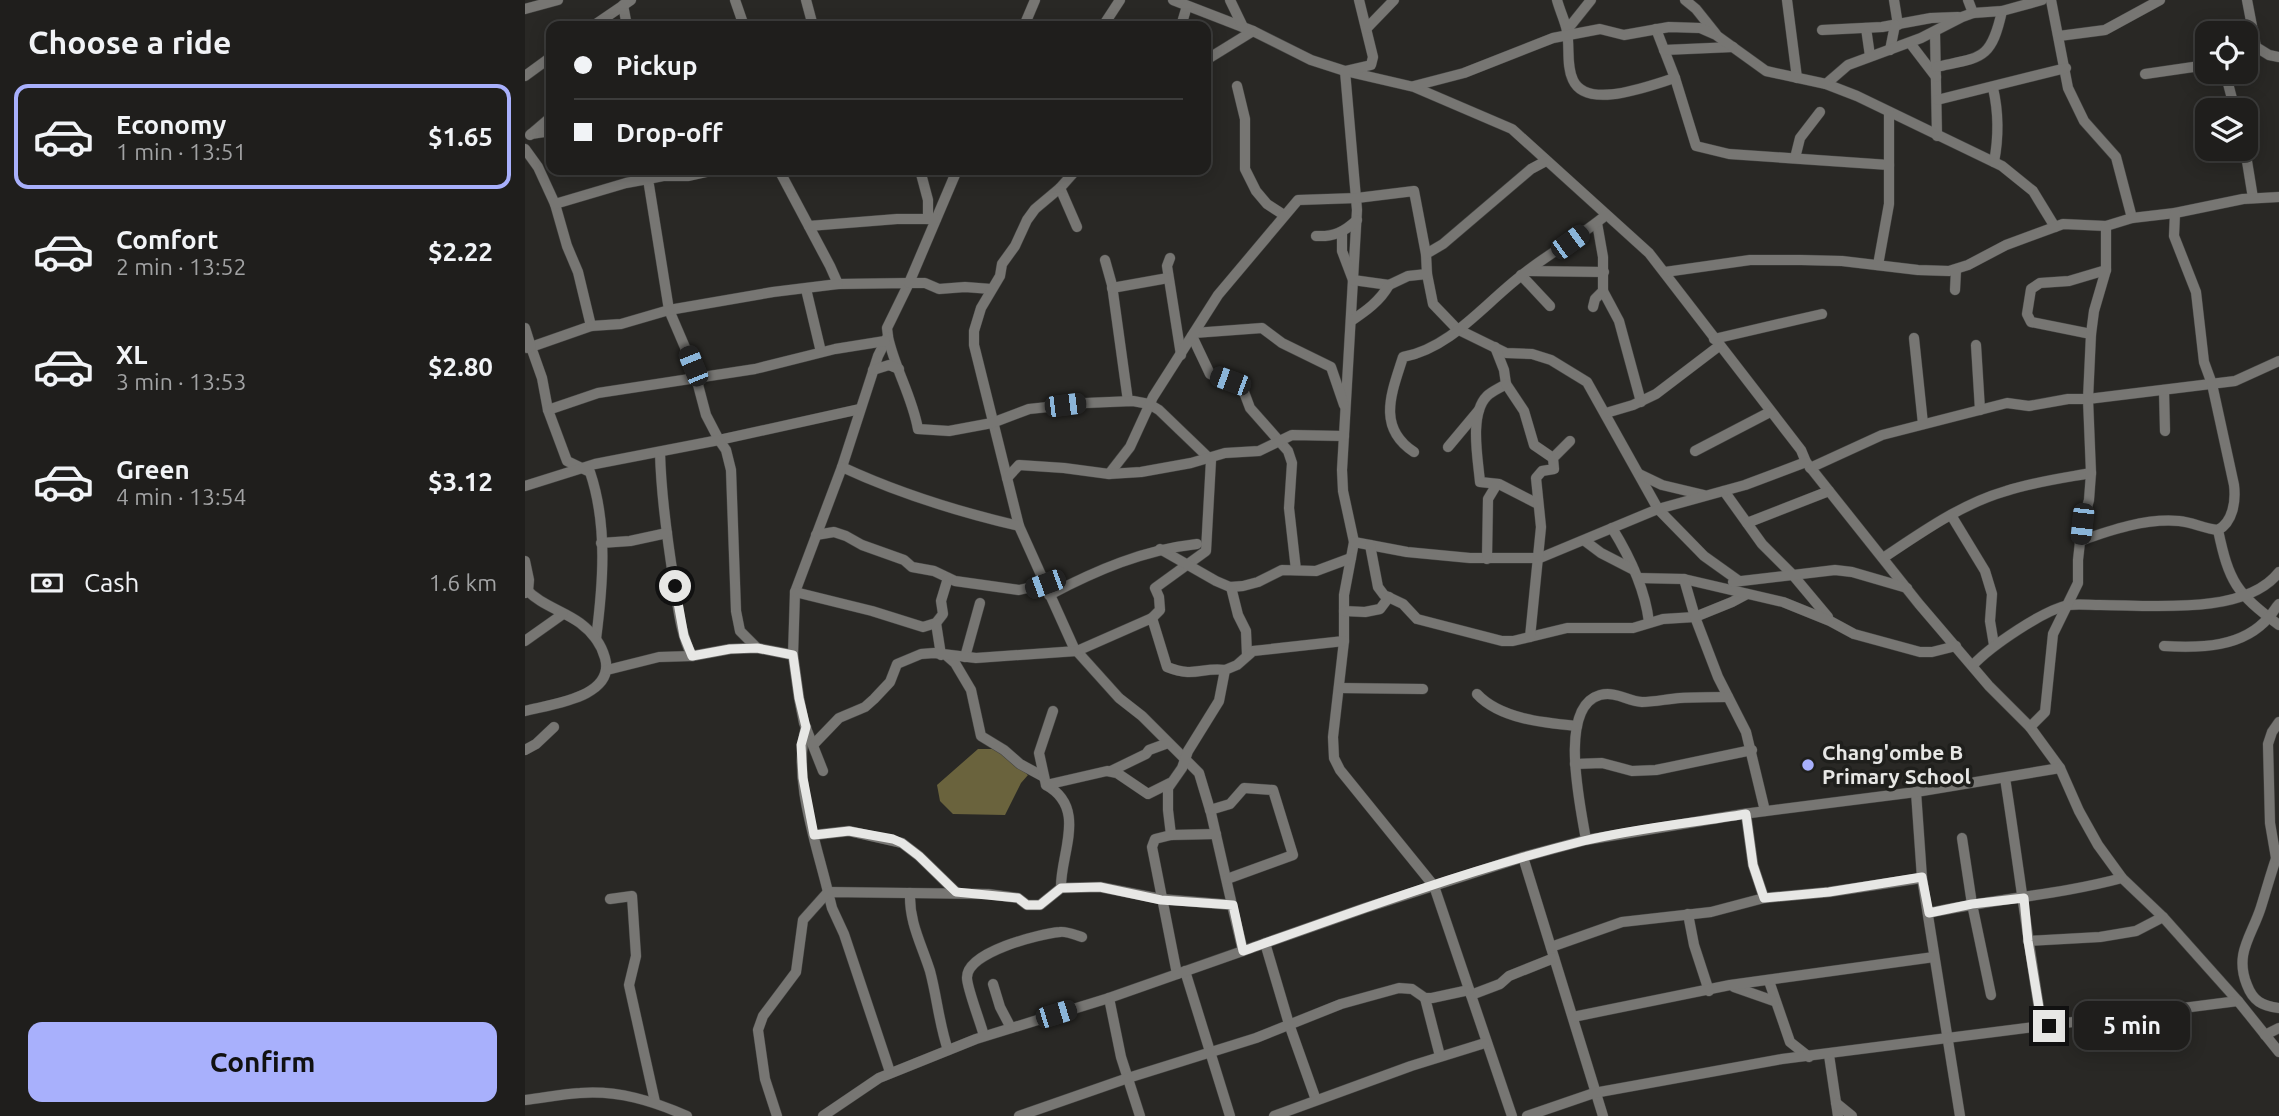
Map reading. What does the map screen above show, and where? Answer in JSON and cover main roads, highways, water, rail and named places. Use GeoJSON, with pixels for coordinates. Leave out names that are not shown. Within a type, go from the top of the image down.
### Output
{"type":"FeatureCollection","features":[{"type":"Feature","properties":{"kind":"place","name":"Chang'ombe B Primary School"},"geometry":{"type":"Point","coordinates":[1808,765]}}]}
